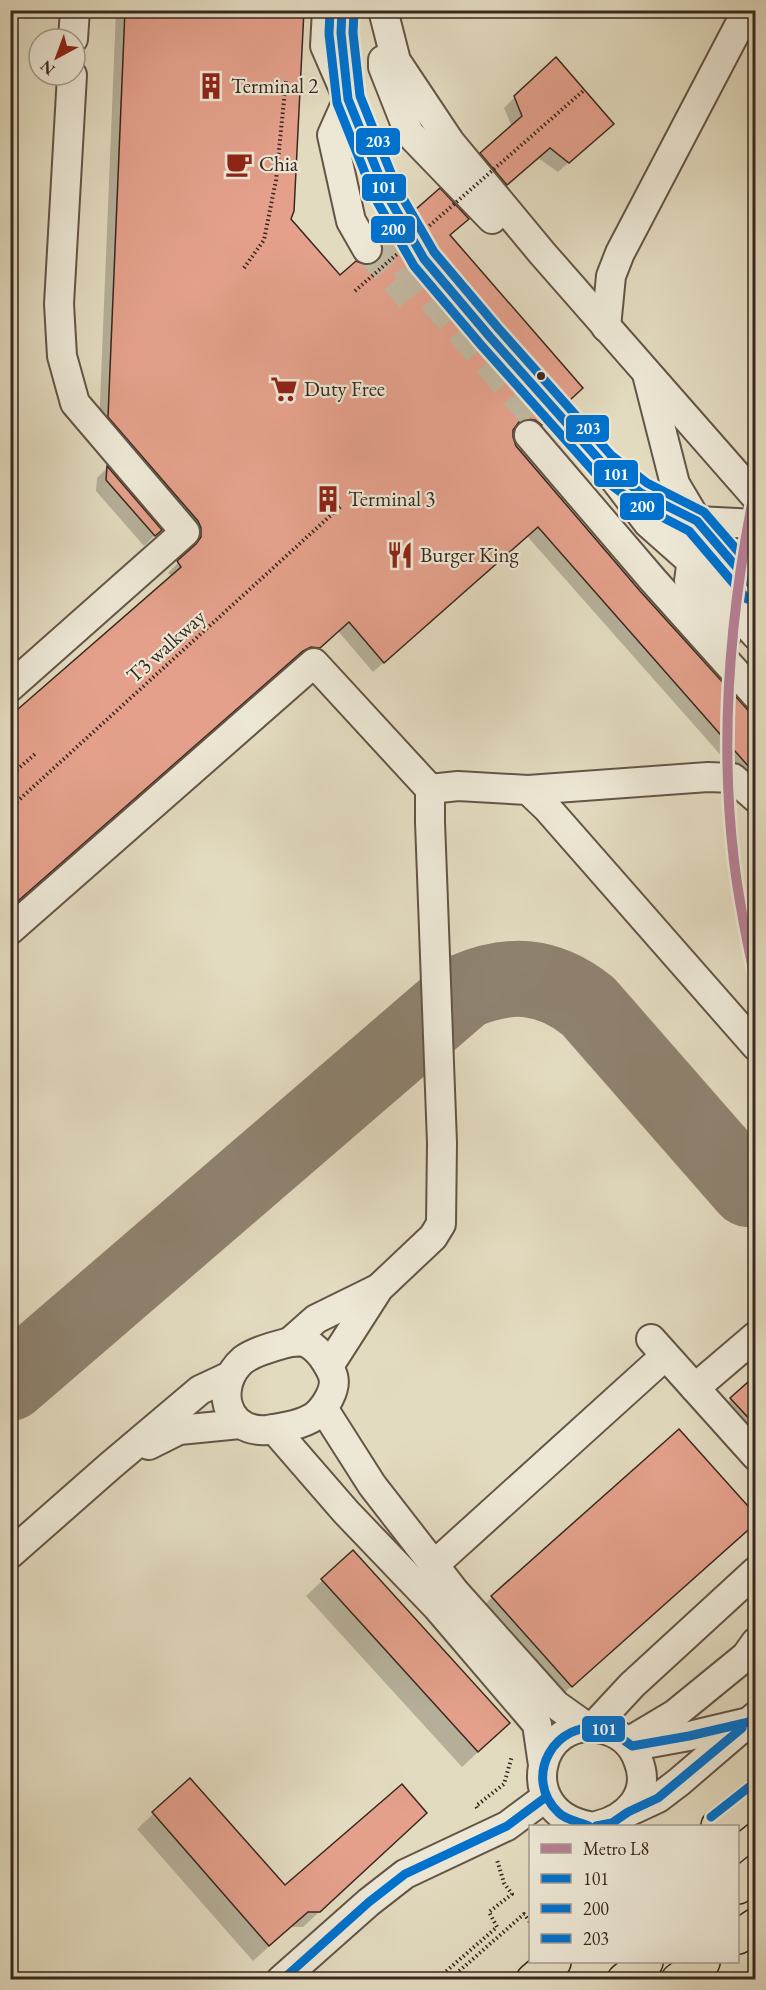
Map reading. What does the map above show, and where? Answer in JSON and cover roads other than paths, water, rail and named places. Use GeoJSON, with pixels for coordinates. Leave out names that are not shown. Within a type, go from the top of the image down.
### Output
{"type":"FeatureCollection","features":[{"type":"Feature","properties":{"kind":"highway"},"geometry":{"type":"LineString","coordinates":[[720,1825],[756,1796]]}},
{"type":"Feature","properties":{"kind":"highway"},"geometry":{"type":"LineString","coordinates":[[739,1886],[756,1872]]}},
{"type":"Feature","properties":{"kind":"highway"},"geometry":{"type":"LineString","coordinates":[[739,1936],[756,1925]]}},
{"type":"Feature","properties":{"kind":"highway"},"geometry":{"type":"LineString","coordinates":[[533,1980],[554,1963]]}},
{"type":"Feature","properties":{"kind":"highway"},"geometry":{"type":"LineString","coordinates":[[624,1980],[645,1963]]}},
{"type":"Feature","properties":{"kind":"highway"},"geometry":{"type":"LineString","coordinates":[[678,1980],[702,1963]]}},
{"type":"Feature","properties":{"kind":"street"},"geometry":{"type":"LineString","coordinates":[[74,27],[75,10]]}},
{"type":"Feature","properties":{"kind":"street"},"geometry":{"type":"LineString","coordinates":[[327,10],[325,46],[386,193],[424,259],[603,465],[648,523],[692,562],[756,635]]}},
{"type":"Feature","properties":{"kind":"street"},"geometry":{"type":"LineString","coordinates":[[342,10],[341,33],[348,99],[332,135],[351,221],[376,240],[365,190],[364,136]]}},
{"type":"Feature","properties":{"kind":"street"},"geometry":{"type":"LineString","coordinates":[[382,10],[396,61],[450,142],[542,253],[756,498]]}},
{"type":"Feature","properties":{"kind":"street"},"geometry":{"type":"LineString","coordinates":[[606,327],[611,276],[620,253],[741,22],[752,10]]}},
{"type":"Feature","properties":{"kind":"street"},"geometry":{"type":"LineString","coordinates":[[10,687],[185,532],[75,403],[62,357],[60,304],[71,87]]}},
{"type":"Feature","properties":{"kind":"street"},"geometry":{"type":"LineString","coordinates":[[646,373],[675,484],[697,521],[756,591]]}},
{"type":"Feature","properties":{"kind":"street"},"geometry":{"type":"LineString","coordinates":[[535,430],[589,504],[653,580],[756,695]]}},
{"type":"Feature","properties":{"kind":"street"},"geometry":{"type":"LineString","coordinates":[[603,465],[641,493],[697,521],[756,524]]}},
{"type":"Feature","properties":{"kind":"street"},"geometry":{"type":"LineString","coordinates":[[697,521],[689,581],[703,607],[756,665]]}},
{"type":"Feature","properties":{"kind":"street"},"geometry":{"type":"LineString","coordinates":[[10,930],[314,663],[430,789],[442,1143],[441,1224],[433,1238],[379,1288],[329,1366]]}},
{"type":"Feature","properties":{"kind":"street"},"geometry":{"type":"LineString","coordinates":[[430,789],[458,786],[528,790],[717,777],[733,778],[756,798]]}},
{"type":"Feature","properties":{"kind":"street"},"geometry":{"type":"LineString","coordinates":[[528,790],[573,837],[756,1046]]}},
{"type":"Feature","properties":{"kind":"street"},"geometry":{"type":"LineString","coordinates":[[290,1342],[316,1319],[379,1288]]}},
{"type":"Feature","properties":{"kind":"street"},"geometry":{"type":"LineString","coordinates":[[695,1388],[756,1336]]}},
{"type":"Feature","properties":{"kind":"street"},"geometry":{"type":"LineString","coordinates":[[10,1554],[110,1466],[200,1390],[230,1376],[244,1360],[290,1342],[304,1342],[317,1350],[329,1366],[334,1378],[332,1392],[323,1408],[304,1422],[274,1429],[257,1430],[240,1424],[179,1430],[110,1466]]}},
{"type":"Feature","properties":{"kind":"street"},"geometry":{"type":"LineString","coordinates":[[434,1565],[658,1347],[756,1456]]}},
{"type":"Feature","properties":{"kind":"street"},"geometry":{"type":"LineString","coordinates":[[230,1376],[226,1392],[228,1409],[240,1424]]}},
{"type":"Feature","properties":{"kind":"street"},"geometry":{"type":"LineString","coordinates":[[323,1408],[372,1485],[455,1592],[556,1705],[590,1727],[614,1732],[630,1744],[640,1762],[642,1780],[638,1797],[628,1812]]}},
{"type":"Feature","properties":{"kind":"street"},"geometry":{"type":"LineString","coordinates":[[274,1429],[346,1512],[436,1607],[537,1724],[543,1765],[542,1782],[546,1797],[557,1813],[579,1825]]}},
{"type":"Feature","properties":{"kind":"street"},"geometry":{"type":"LineString","coordinates":[[543,1765],[548,1751],[559,1739],[572,1731],[590,1727],[632,1684],[756,1571]]}},
{"type":"Feature","properties":{"kind":"street"},"geometry":{"type":"LineString","coordinates":[[679,1782],[683,1725],[756,1642]]}},
{"type":"Feature","properties":{"kind":"street"},"geometry":{"type":"LineString","coordinates":[[683,1725],[756,1667]]}},
{"type":"Feature","properties":{"kind":"street"},"geometry":{"type":"LineString","coordinates":[[630,1744],[683,1725],[752,1719]]}},
{"type":"Feature","properties":{"kind":"street"},"geometry":{"type":"LineString","coordinates":[[604,1825],[658,1798],[752,1719]]}},
{"type":"Feature","properties":{"kind":"street"},"geometry":{"type":"LineString","coordinates":[[281,1980],[369,1902],[405,1874],[507,1826],[546,1797]]}},
{"type":"Feature","properties":{"kind":"tunnel"},"geometry":{"type":"LineString","coordinates":[[385,230],[410,274],[541,425]]}},
{"type":"Feature","properties":{"kind":"tunnel"},"geometry":{"type":"LineString","coordinates":[[367,249],[410,298]]}},
{"type":"Feature","properties":{"kind":"metro line","name":"L8"},"geometry":{"type":"LineString","coordinates":[[756,484],[739,578],[734,625],[727,767],[736,876],[756,983]]}},
{"type":"Feature","properties":{"kind":"place","name":"Terminal 2"},"geometry":{"type":"Point","coordinates":[211,86]}},
{"type":"Feature","properties":{"kind":"place","name":"Chia"},"geometry":{"type":"Point","coordinates":[239,164]}},
{"type":"Feature","properties":{"kind":"place","name":"Duty Free"},"geometry":{"type":"Point","coordinates":[284,389]}},
{"type":"Feature","properties":{"kind":"place","name":"Terminal 3"},"geometry":{"type":"Point","coordinates":[328,499]}},
{"type":"Feature","properties":{"kind":"place","name":"Burger King"},"geometry":{"type":"Point","coordinates":[400,555]}}]}
